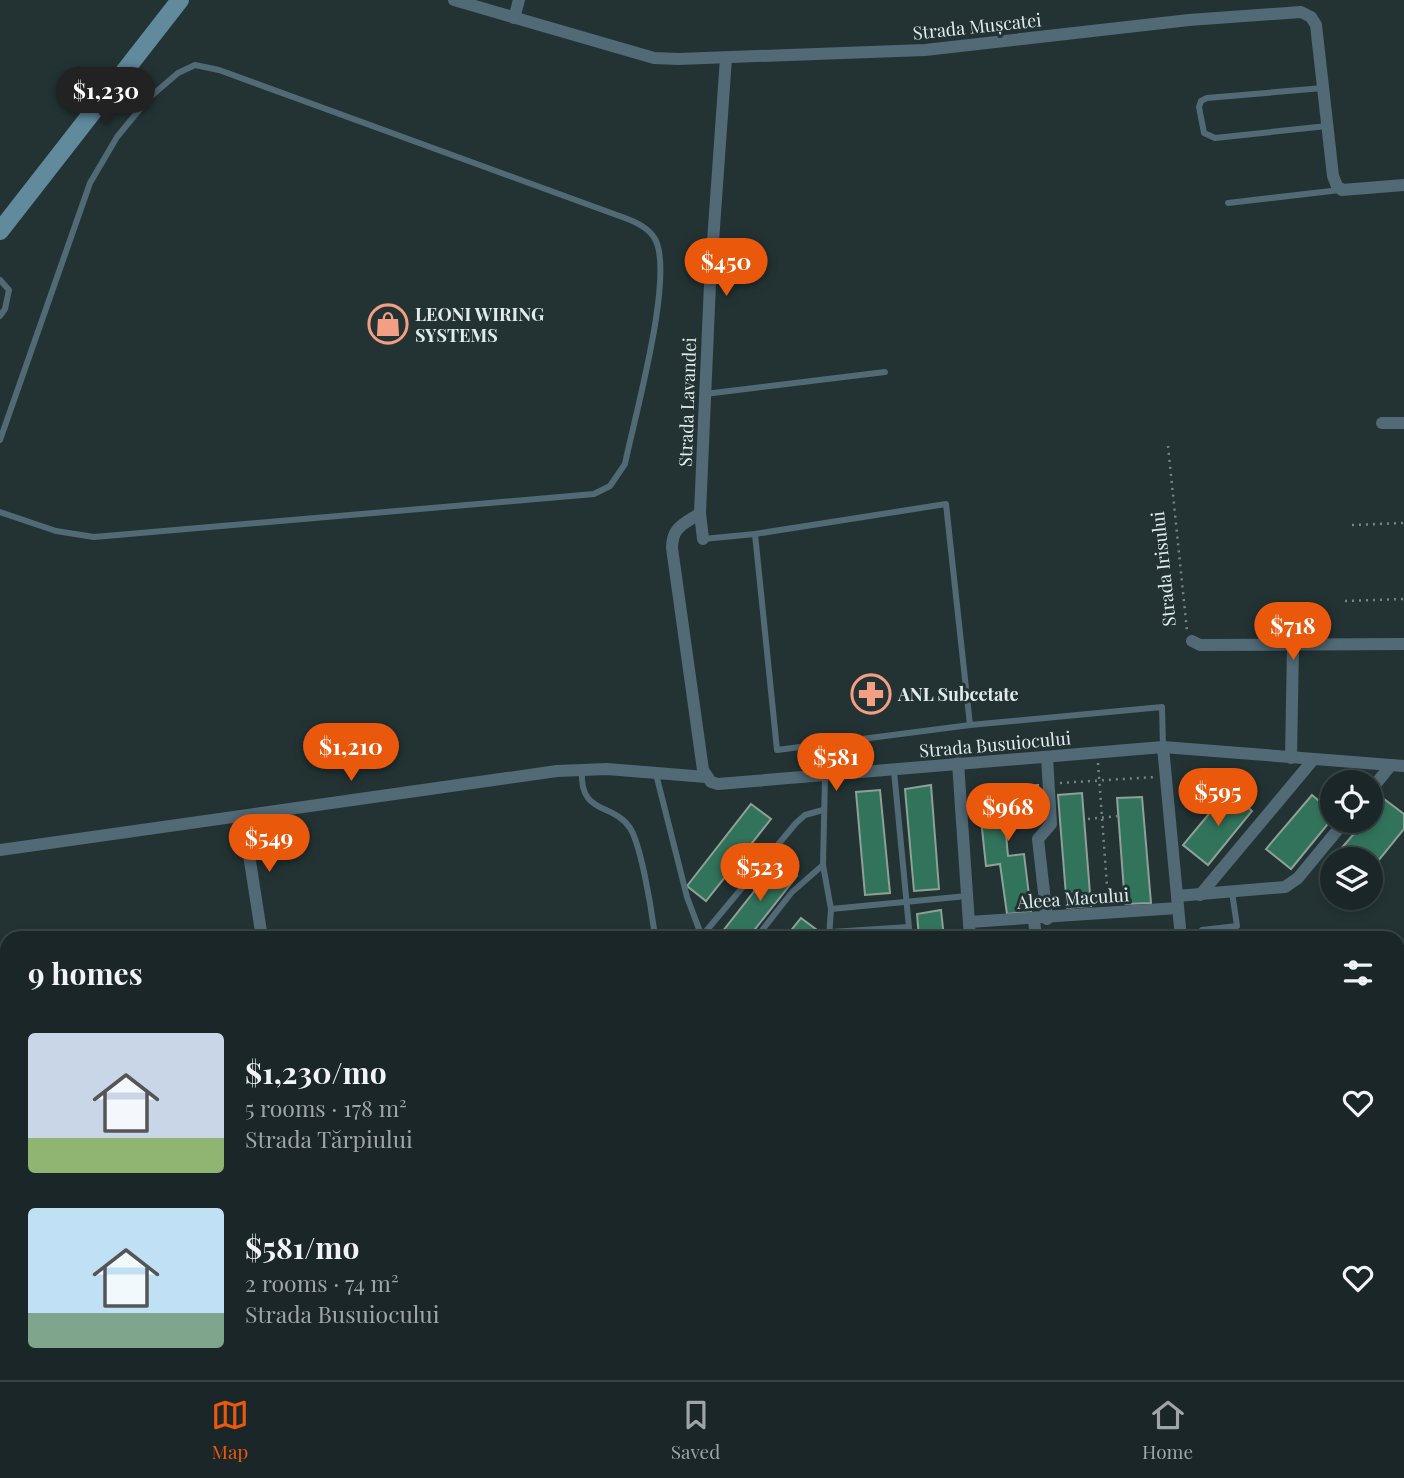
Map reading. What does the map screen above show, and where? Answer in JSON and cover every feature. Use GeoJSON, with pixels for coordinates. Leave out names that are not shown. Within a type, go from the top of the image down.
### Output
{"type":"FeatureCollection","features":[{"type":"Feature","properties":{"kind":"street"},"geometry":{"type":"LineString","coordinates":[[0,231],[180,0]]}},
{"type":"Feature","properties":{"kind":"street","name":"Strada Mușcatei"},"geometry":{"type":"LineString","coordinates":[[454,0],[654,58],[726,58],[925,50],[1189,19],[1301,12],[1311,17],[1316,25],[1333,176],[1336,186],[1342,190]]}},
{"type":"Feature","properties":{"kind":"street"},"geometry":{"type":"LineString","coordinates":[[514,18],[519,0]]}},
{"type":"Feature","properties":{"kind":"street","name":"Strada Lavandei"},"geometry":{"type":"LineString","coordinates":[[703,539],[700,513],[710,284],[726,58]]}},
{"type":"Feature","properties":{"kind":"street"},"geometry":{"type":"LineString","coordinates":[[1342,190],[1404,185]]}},
{"type":"Feature","properties":{"kind":"street"},"geometry":{"type":"LineString","coordinates":[[1382,423],[1404,423]]}},
{"type":"Feature","properties":{"kind":"street"},"geometry":{"type":"LineString","coordinates":[[700,513],[683,522],[675,531],[672,548],[706,776]]}},
{"type":"Feature","properties":{"kind":"street","name":"Strada Irisului"},"geometry":{"type":"LineString","coordinates":[[1192,641],[1200,645],[1404,644]]}},
{"type":"Feature","properties":{"kind":"street"},"geometry":{"type":"LineString","coordinates":[[1291,758],[1293,645]]}},
{"type":"Feature","properties":{"kind":"street"},"geometry":{"type":"LineString","coordinates":[[1163,747],[1180,931]]}},
{"type":"Feature","properties":{"kind":"street","name":"Strada Busuiocului"},"geometry":{"type":"LineString","coordinates":[[0,850],[557,771],[607,769],[706,776],[710,782],[727,785],[1163,747],[1398,766]]}},
{"type":"Feature","properties":{"kind":"street"},"geometry":{"type":"LineString","coordinates":[[1038,931],[1041,919],[1038,839],[1051,824],[1047,757]]}},
{"type":"Feature","properties":{"kind":"street"},"geometry":{"type":"LineString","coordinates":[[1200,895],[1313,760]]}},
{"type":"Feature","properties":{"kind":"street"},"geometry":{"type":"LineString","coordinates":[[958,763],[970,931]]}},
{"type":"Feature","properties":{"kind":"street"},"geometry":{"type":"LineString","coordinates":[[1383,779],[1398,766]]}},
{"type":"Feature","properties":{"kind":"street"},"geometry":{"type":"LineString","coordinates":[[243,816],[261,931]]}},
{"type":"Feature","properties":{"kind":"street","name":"Aleea Macului"},"geometry":{"type":"LineString","coordinates":[[969,922],[1109,914],[1178,902],[1200,895],[1285,887],[1298,878],[1335,833]]}},
{"type":"Feature","properties":{"kind":"lane"},"geometry":{"type":"LineString","coordinates":[[0,440],[90,183],[117,137],[149,98],[178,73],[195,65],[219,70],[642,225],[655,239],[661,259],[659,301],[625,464],[610,486],[594,494],[94,537],[56,531],[0,512]]}},
{"type":"Feature","properties":{"kind":"lane"},"geometry":{"type":"LineString","coordinates":[[1323,88],[1207,98],[1200,101],[1199,107],[1204,133],[1215,138],[1327,127]]}},
{"type":"Feature","properties":{"kind":"lane"},"geometry":{"type":"LineString","coordinates":[[1227,203],[1342,190]]}},
{"type":"Feature","properties":{"kind":"lane"},"geometry":{"type":"LineString","coordinates":[[0,280],[9,290],[5,309],[0,316]]}},
{"type":"Feature","properties":{"kind":"lane"},"geometry":{"type":"LineString","coordinates":[[705,394],[885,372]]}},
{"type":"Feature","properties":{"kind":"lane"},"geometry":{"type":"LineString","coordinates":[[703,539],[755,534],[946,504],[970,725]]}},
{"type":"Feature","properties":{"kind":"lane"},"geometry":{"type":"LineString","coordinates":[[755,534],[777,750],[970,725],[1162,707],[1163,747]]}},
{"type":"Feature","properties":{"kind":"lane"},"geometry":{"type":"LineString","coordinates":[[582,770],[582,779],[590,801],[595,807],[621,818],[632,832],[654,929]]}},
{"type":"Feature","properties":{"kind":"lane"},"geometry":{"type":"LineString","coordinates":[[894,771],[909,931]]}},
{"type":"Feature","properties":{"kind":"lane"},"geometry":{"type":"LineString","coordinates":[[656,774],[687,897],[701,931]]}},
{"type":"Feature","properties":{"kind":"lane"},"geometry":{"type":"LineString","coordinates":[[825,777],[823,865],[831,909],[830,931]]}},
{"type":"Feature","properties":{"kind":"lane"},"geometry":{"type":"LineString","coordinates":[[708,931],[796,823],[805,815],[823,810]]}},
{"type":"Feature","properties":{"kind":"lane"},"geometry":{"type":"LineString","coordinates":[[761,931],[792,892],[823,865]]}},
{"type":"Feature","properties":{"kind":"lane"},"geometry":{"type":"LineString","coordinates":[[1202,931],[1237,926],[1232,892]]}},
{"type":"Feature","properties":{"kind":"lane"},"geometry":{"type":"LineString","coordinates":[[831,909],[967,896]]}},
{"type":"Feature","properties":{"kind":"lane"},"geometry":{"type":"LineString","coordinates":[[870,931],[909,927]]}},
{"type":"Feature","properties":{"kind":"path","name":"Strada Irisului"},"geometry":{"type":"LineString","coordinates":[[1168,446],[1187,633],[1192,641]]}},
{"type":"Feature","properties":{"kind":"path"},"geometry":{"type":"LineString","coordinates":[[1352,525],[1404,523]]}},
{"type":"Feature","properties":{"kind":"path"},"geometry":{"type":"LineString","coordinates":[[1345,601],[1404,599]]}},
{"type":"Feature","properties":{"kind":"path"},"geometry":{"type":"LineString","coordinates":[[1097,752],[1109,914]]}},
{"type":"Feature","properties":{"kind":"path"},"geometry":{"type":"LineString","coordinates":[[1050,783],[1166,777]]}},
{"type":"Feature","properties":{"kind":"path"},"geometry":{"type":"LineString","coordinates":[[1088,819],[1118,816]]}},
{"type":"Feature","properties":{"kind":"building"},"geometry":{"type":"Polygon","coordinates":[[[931,785],[939,889],[914,891],[905,789],[931,785]]]}},
{"type":"Feature","properties":{"kind":"building"},"geometry":{"type":"Polygon","coordinates":[[[1038,785],[1039,809],[1004,812],[1008,856],[1024,854],[1031,912],[1007,914],[1000,864],[986,866],[980,810],[991,810],[989,789],[1038,785]]]}},
{"type":"Feature","properties":{"kind":"building"},"geometry":{"type":"Polygon","coordinates":[[[880,790],[890,893],[865,895],[856,792],[880,790]]]}},
{"type":"Feature","properties":{"kind":"building"},"geometry":{"type":"Polygon","coordinates":[[[1228,791],[1252,811],[1208,865],[1183,845],[1228,791]]]}},
{"type":"Feature","properties":{"kind":"building"},"geometry":{"type":"Polygon","coordinates":[[[1082,793],[1091,906],[1067,908],[1058,795],[1082,793]]]}},
{"type":"Feature","properties":{"kind":"building"},"geometry":{"type":"Polygon","coordinates":[[[1312,795],[1320,802],[1321,833],[1291,869],[1266,849],[1312,795]]]}},
{"type":"Feature","properties":{"kind":"building"},"geometry":{"type":"Polygon","coordinates":[[[1142,797],[1151,903],[1125,904],[1117,798],[1142,797]]]}},
{"type":"Feature","properties":{"kind":"building"},"geometry":{"type":"Polygon","coordinates":[[[1383,800],[1404,814],[1404,829],[1383,855],[1383,847],[1342,847],[1355,833],[1383,833],[1383,800]]]}},
{"type":"Feature","properties":{"kind":"building"},"geometry":{"type":"Polygon","coordinates":[[[751,804],[771,819],[706,901],[687,886],[751,804]]]}},
{"type":"Feature","properties":{"kind":"building"},"geometry":{"type":"Polygon","coordinates":[[[778,861],[797,876],[754,931],[723,931],[778,861]]]}},
{"type":"Feature","properties":{"kind":"building"},"geometry":{"type":"Polygon","coordinates":[[[941,910],[943,931],[918,931],[917,914],[941,910]]]}},
{"type":"Feature","properties":{"kind":"building"},"geometry":{"type":"Polygon","coordinates":[[[801,918],[818,931],[791,931],[801,918]]]}},
{"type":"Feature","properties":{"kind":"place","name":"LEONI WIRING SYSTEMS"},"geometry":{"type":"Point","coordinates":[388,324]}},
{"type":"Feature","properties":{"kind":"place","name":"ANL Subcetate"},"geometry":{"type":"Point","coordinates":[871,694]}}]}
